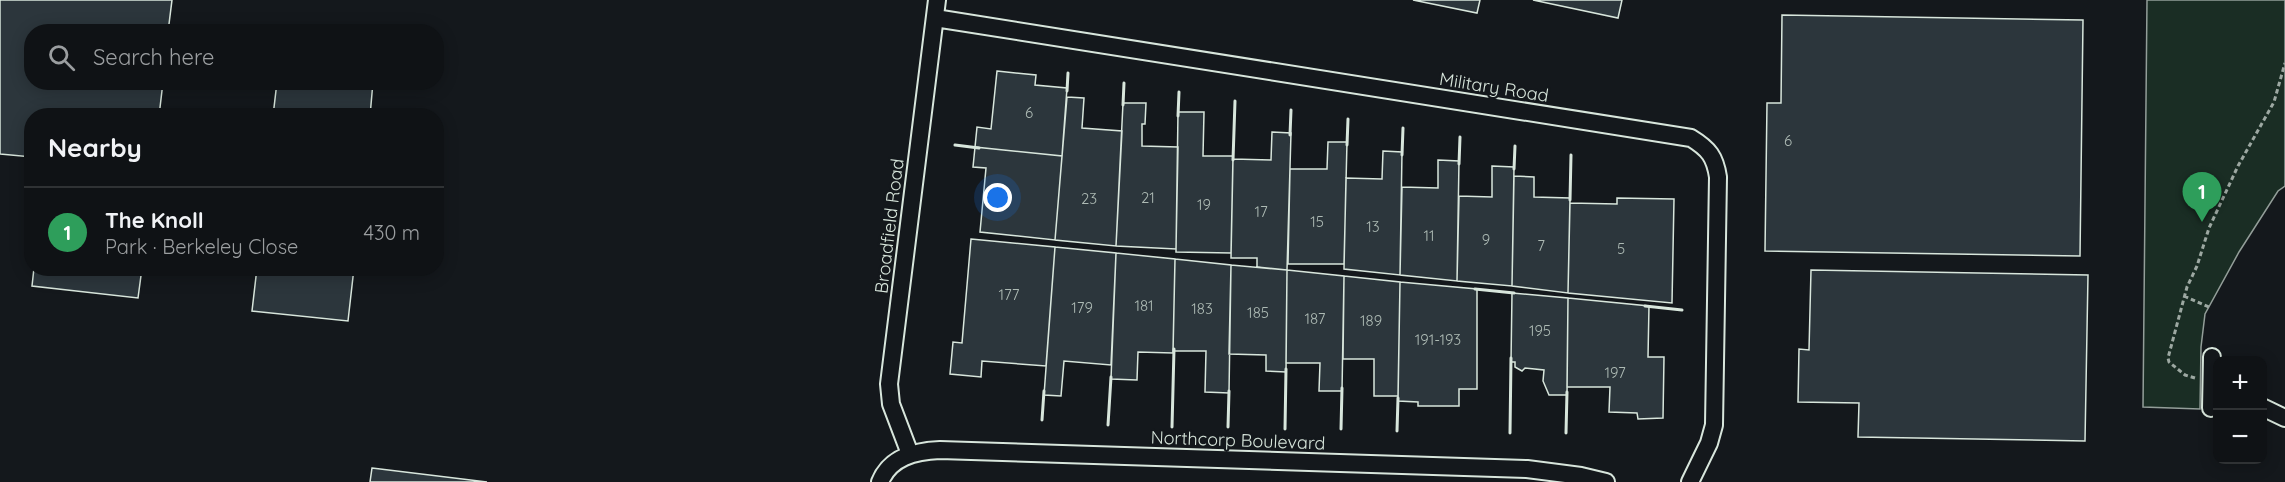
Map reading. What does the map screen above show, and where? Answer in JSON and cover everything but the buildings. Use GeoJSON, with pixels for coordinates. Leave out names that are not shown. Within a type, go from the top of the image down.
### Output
{"type":"FeatureCollection","features":[{"type":"Feature","properties":{"kind":"street","name":"Broadfield Road"},"geometry":{"type":"LineString","coordinates":[[910,454],[891,404],[889,384],[937,0]]}},
{"type":"Feature","properties":{"kind":"street","name":"Military Road"},"geometry":{"type":"LineString","coordinates":[[935,18],[1691,138],[1703,145],[1715,160],[1718,177],[1714,425],[1709,443],[1690,482]]}},
{"type":"Feature","properties":{"kind":"street"},"geometry":{"type":"LineString","coordinates":[[2212,357],[2213,365]]}},
{"type":"Feature","properties":{"kind":"street"},"geometry":{"type":"LineString","coordinates":[[2211,408],[2213,395]]}},
{"type":"Feature","properties":{"kind":"street"},"geometry":{"type":"LineString","coordinates":[[2267,409],[2285,418]]}},
{"type":"Feature","properties":{"kind":"street","name":"Northcorp Boulevard"},"geometry":{"type":"LineString","coordinates":[[880,482],[891,465],[922,450],[1527,469],[1581,476],[1606,482]]}},
{"type":"Feature","properties":{"kind":"path"},"geometry":{"type":"LineString","coordinates":[[2213,382],[2185,375],[2169,362],[2169,349],[2184,296],[2219,207],[2238,166],[2274,102],[2285,63]]}},
{"type":"Feature","properties":{"kind":"path"},"geometry":{"type":"LineString","coordinates":[[2184,296],[2209,307]]}},
{"type":"Feature","properties":{"kind":"green space"},"geometry":{"type":"Polygon","coordinates":[[[2147,0],[2285,0],[2285,186],[2278,191],[2239,252],[2205,314],[2201,347],[2200,409],[2143,407],[2147,0]]]}},
{"type":"Feature","properties":{"kind":"wall"},"geometry":{"type":"LineString","coordinates":[[1067,91],[1068,73]]}},
{"type":"Feature","properties":{"kind":"wall"},"geometry":{"type":"LineString","coordinates":[[1123,105],[1124,83]]}},
{"type":"Feature","properties":{"kind":"wall"},"geometry":{"type":"LineString","coordinates":[[1178,116],[1179,92]]}},
{"type":"Feature","properties":{"kind":"wall"},"geometry":{"type":"LineString","coordinates":[[1233,160],[1235,101]]}},
{"type":"Feature","properties":{"kind":"wall"},"geometry":{"type":"LineString","coordinates":[[1290,135],[1291,110]]}},
{"type":"Feature","properties":{"kind":"wall"},"geometry":{"type":"LineString","coordinates":[[1347,145],[1348,119]]}},
{"type":"Feature","properties":{"kind":"wall"},"geometry":{"type":"LineString","coordinates":[[1402,155],[1403,128]]}},
{"type":"Feature","properties":{"kind":"wall"},"geometry":{"type":"LineString","coordinates":[[1459,164],[1460,137]]}},
{"type":"Feature","properties":{"kind":"wall"},"geometry":{"type":"LineString","coordinates":[[955,145],[979,148]]}},
{"type":"Feature","properties":{"kind":"wall"},"geometry":{"type":"LineString","coordinates":[[1514,169],[1515,146]]}},
{"type":"Feature","properties":{"kind":"wall"},"geometry":{"type":"LineString","coordinates":[[1570,200],[1571,155]]}},
{"type":"Feature","properties":{"kind":"wall"},"geometry":{"type":"LineString","coordinates":[[1475,289],[1514,293]]}},
{"type":"Feature","properties":{"kind":"wall"},"geometry":{"type":"LineString","coordinates":[[1645,306],[1682,310]]}},
{"type":"Feature","properties":{"kind":"wall"},"geometry":{"type":"LineString","coordinates":[[1172,427],[1174,349]]}},
{"type":"Feature","properties":{"kind":"wall"},"geometry":{"type":"LineString","coordinates":[[1510,433],[1511,358]]}},
{"type":"Feature","properties":{"kind":"wall"},"geometry":{"type":"LineString","coordinates":[[1285,429],[1286,369]]}},
{"type":"Feature","properties":{"kind":"wall"},"geometry":{"type":"LineString","coordinates":[[1108,425],[1111,377]]}},
{"type":"Feature","properties":{"kind":"wall"},"geometry":{"type":"LineString","coordinates":[[1341,429],[1342,388]]}},
{"type":"Feature","properties":{"kind":"wall"},"geometry":{"type":"LineString","coordinates":[[1042,420],[1044,391]]}},
{"type":"Feature","properties":{"kind":"wall"},"geometry":{"type":"LineString","coordinates":[[1228,427],[1229,391]]}},
{"type":"Feature","properties":{"kind":"wall"},"geometry":{"type":"LineString","coordinates":[[1566,433],[1567,392]]}},
{"type":"Feature","properties":{"kind":"wall"},"geometry":{"type":"LineString","coordinates":[[1397,431],[1398,398]]}},
{"type":"Feature","properties":{"kind":"place","name":"The Knoll"},"geometry":{"type":"Point","coordinates":[2202,222]}}]}
